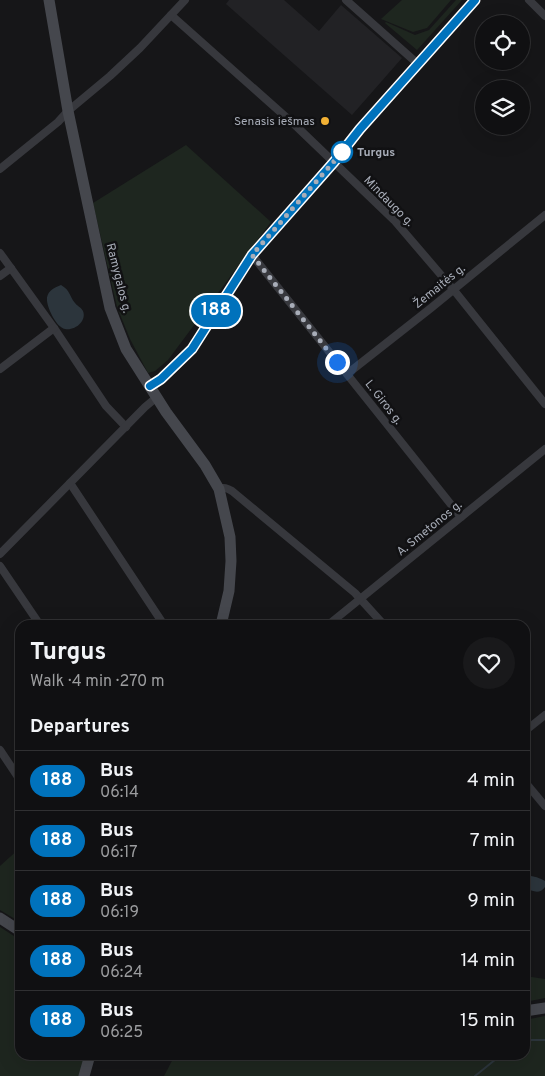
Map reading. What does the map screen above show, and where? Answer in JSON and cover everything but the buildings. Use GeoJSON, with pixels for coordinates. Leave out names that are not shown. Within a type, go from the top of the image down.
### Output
{"type":"FeatureCollection","features":[{"type":"Feature","properties":{"kind":"main road","name":"Ramygalos g."},"geometry":{"type":"LineString","coordinates":[[49,0],[68,111],[110,308],[126,349],[205,465],[219,489],[230,537],[231,561],[229,591],[222,620]]}},
{"type":"Feature","properties":{"kind":"main road"},"geometry":{"type":"LineString","coordinates":[[0,918],[15,928]]}},
{"type":"Feature","properties":{"kind":"main road"},"geometry":{"type":"LineString","coordinates":[[530,1010],[545,1008]]}},
{"type":"Feature","properties":{"kind":"main road"},"geometry":{"type":"LineString","coordinates":[[84,1076],[89,1060]]}},
{"type":"Feature","properties":{"kind":"street"},"geometry":{"type":"LineString","coordinates":[[0,169],[58,122],[68,111],[110,76],[172,15],[184,0]]}},
{"type":"Feature","properties":{"kind":"street"},"geometry":{"type":"LineString","coordinates":[[346,0],[418,64]]}},
{"type":"Feature","properties":{"kind":"street"},"geometry":{"type":"LineString","coordinates":[[150,386],[161,379],[192,349],[252,255],[334,162],[360,129],[475,0]]}},
{"type":"Feature","properties":{"kind":"street"},"geometry":{"type":"LineString","coordinates":[[529,0],[545,16]]}},
{"type":"Feature","properties":{"kind":"street","name":"Mindaugo g."},"geometry":{"type":"LineString","coordinates":[[172,15],[334,162],[394,220],[453,289],[545,404]]}},
{"type":"Feature","properties":{"kind":"street","name":"Žemaitės g."},"geometry":{"type":"LineString","coordinates":[[347,374],[545,215]]}},
{"type":"Feature","properties":{"kind":"street"},"geometry":{"type":"LineString","coordinates":[[0,253],[54,328],[106,406],[126,427]]}},
{"type":"Feature","properties":{"kind":"street","name":"L. Giros g."},"geometry":{"type":"LineString","coordinates":[[252,255],[461,517]]}},
{"type":"Feature","properties":{"kind":"street"},"geometry":{"type":"LineString","coordinates":[[0,276],[11,268]]}},
{"type":"Feature","properties":{"kind":"street"},"geometry":{"type":"LineString","coordinates":[[0,369],[54,328]]}},
{"type":"Feature","properties":{"kind":"street"},"geometry":{"type":"LineString","coordinates":[[0,554],[157,397]]}},
{"type":"Feature","properties":{"kind":"street","name":"A. Smetonos g."},"geometry":{"type":"LineString","coordinates":[[334,620],[545,449]]}},
{"type":"Feature","properties":{"kind":"street"},"geometry":{"type":"LineString","coordinates":[[70,483],[161,620]]}},
{"type":"Feature","properties":{"kind":"street"},"geometry":{"type":"LineString","coordinates":[[219,489],[227,488],[232,491],[355,593],[379,620]]}},
{"type":"Feature","properties":{"kind":"street"},"geometry":{"type":"LineString","coordinates":[[0,566],[37,620]]}},
{"type":"Feature","properties":{"kind":"street"},"geometry":{"type":"LineString","coordinates":[[530,727],[545,715]]}},
{"type":"Feature","properties":{"kind":"street"},"geometry":{"type":"LineString","coordinates":[[0,750],[15,772]]}},
{"type":"Feature","properties":{"kind":"street"},"geometry":{"type":"LineString","coordinates":[[530,788],[545,806]]}},
{"type":"Feature","properties":{"kind":"shaded area"},"geometry":{"type":"Polygon","coordinates":[[[229,0],[284,0],[319,31],[341,5],[402,58],[352,115],[226,4],[229,0]]]}},
{"type":"Feature","properties":{"kind":"shaded area"},"geometry":{"type":"Polygon","coordinates":[[[402,0],[451,0],[427,28],[413,32],[381,19],[402,0]]]}},
{"type":"Feature","properties":{"kind":"shaded area"},"geometry":{"type":"Polygon","coordinates":[[[456,0],[462,0],[417,50],[385,23],[415,35],[429,30],[456,0]]]}},
{"type":"Feature","properties":{"kind":"shaded area"},"geometry":{"type":"Polygon","coordinates":[[[186,145],[271,222],[168,360],[155,371],[148,373],[130,339],[117,307],[93,203],[186,145]]]}},
{"type":"Feature","properties":{"kind":"shaded area"},"geometry":{"type":"Polygon","coordinates":[[[61,285],[67,289],[84,315],[82,322],[76,327],[69,329],[62,328],[59,325],[53,317],[48,304],[47,298],[49,293],[61,285]]]}},
{"type":"Feature","properties":{"kind":"shaded area"},"geometry":{"type":"Polygon","coordinates":[[[15,852],[15,919],[0,910],[0,866],[15,852]]]}},
{"type":"Feature","properties":{"kind":"shaded area"},"geometry":{"type":"Polygon","coordinates":[[[530,876],[545,881],[543,889],[538,892],[530,890],[530,876]]]}},
{"type":"Feature","properties":{"kind":"shaded area"},"geometry":{"type":"Polygon","coordinates":[[[0,927],[15,937],[15,1060],[84,1060],[79,1076],[0,1076],[0,927]]]}},
{"type":"Feature","properties":{"kind":"shaded area"},"geometry":{"type":"Polygon","coordinates":[[[530,977],[545,979],[545,998],[530,1001],[530,977]]]}},
{"type":"Feature","properties":{"kind":"shaded area"},"geometry":{"type":"Polygon","coordinates":[[[545,1016],[545,1076],[164,1076],[172,1060],[530,1060],[530,1019],[545,1016]]]}},
{"type":"Feature","properties":{"kind":"waterway"},"geometry":{"type":"LineString","coordinates":[[530,1040],[545,1040]]}},
{"type":"Feature","properties":{"kind":"waterway"},"geometry":{"type":"LineString","coordinates":[[475,1076],[495,1060]]}},
{"type":"Feature","properties":{"kind":"bus line","name":"188"},"geometry":{"type":"LineString","coordinates":[[150,386],[161,379],[192,349],[252,255],[334,162],[360,129],[475,0]]}},
{"type":"Feature","properties":{"kind":"place","name":"Senasis iešmas"},"geometry":{"type":"Point","coordinates":[325,121]}},
{"type":"Feature","properties":{"kind":"place","name":"Turgus"},"geometry":{"type":"Point","coordinates":[342,152]}},
{"type":"Feature","properties":{"kind":"route"},"geometry":{"type":"LineString","coordinates":[[337,362],[252,255],[342,152]]}}]}
